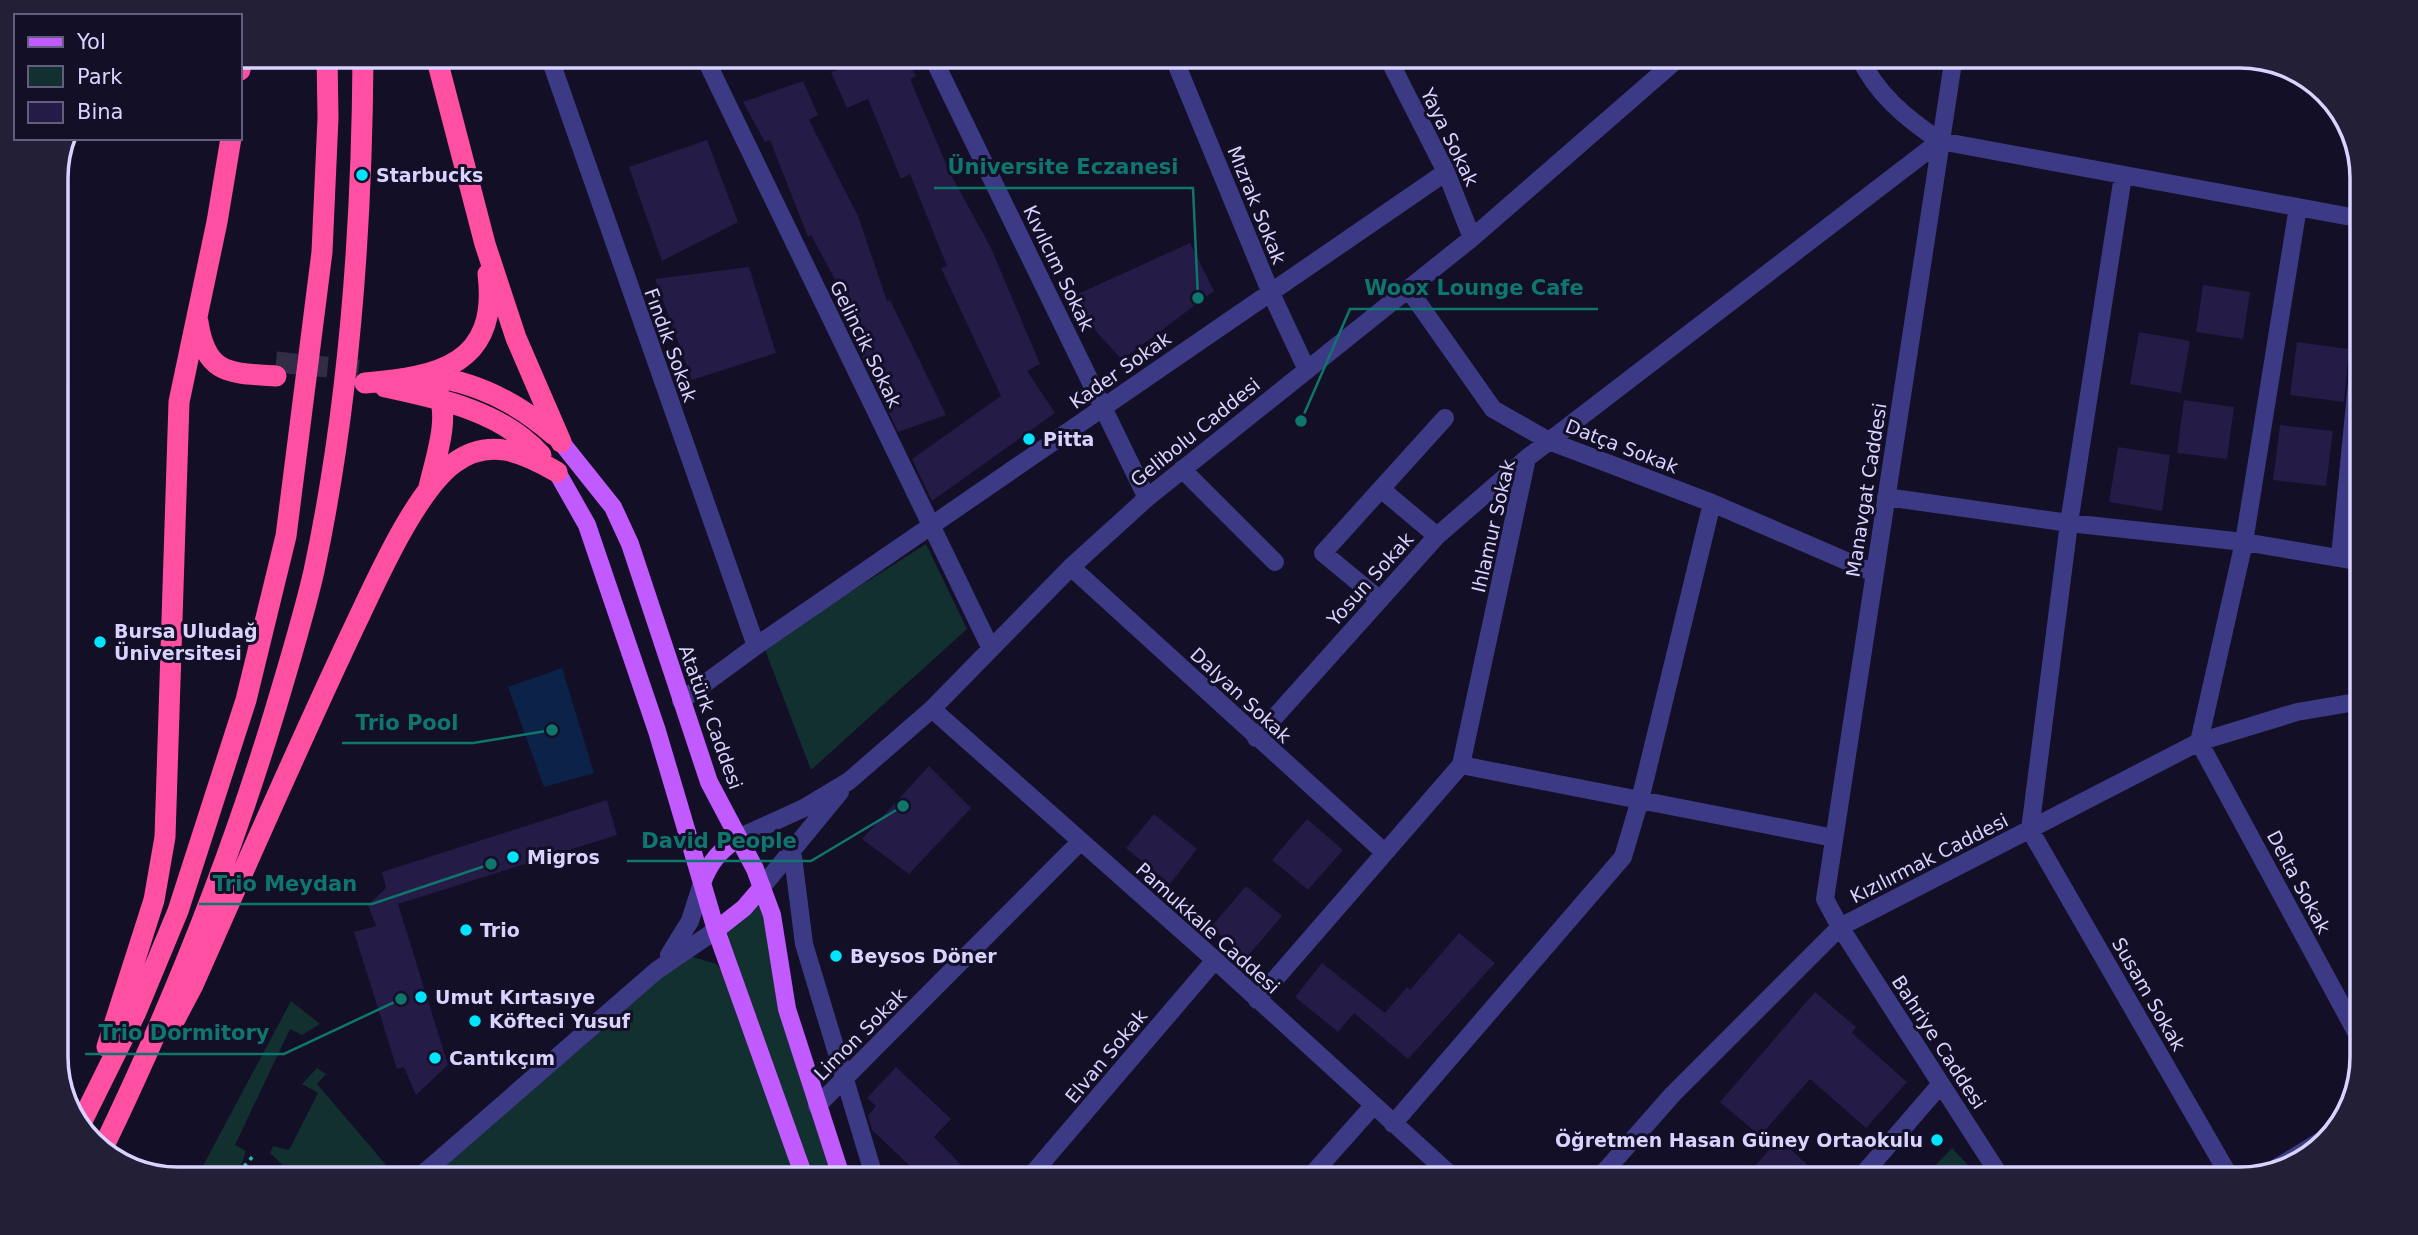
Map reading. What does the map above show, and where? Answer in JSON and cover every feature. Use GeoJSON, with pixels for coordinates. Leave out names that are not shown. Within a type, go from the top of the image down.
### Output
{"type":"FeatureCollection","features":[{"type":"Feature","properties":{"kind":"highway"},"geometry":{"type":"LineString","coordinates":[[85,1114],[136,1012],[177,911],[246,700],[286,536],[305,403],[322,252],[328,118],[327,68]]}},
{"type":"Feature","properties":{"kind":"highway"},"geometry":{"type":"LineString","coordinates":[[107,1140],[133,1087],[219,882],[253,784],[313,572],[347,360],[362,167],[363,68]]}},
{"type":"Feature","properties":{"kind":"highway"},"geometry":{"type":"LineString","coordinates":[[439,68],[485,243],[516,338],[561,442]]}},
{"type":"Feature","properties":{"kind":"highway"},"geometry":{"type":"LineString","coordinates":[[85,1113],[154,900],[164,837],[179,402],[196,310],[217,222],[231,140]]}},
{"type":"Feature","properties":{"kind":"highway"},"geometry":{"type":"LineString","coordinates":[[419,375],[448,367],[468,356],[479,338],[488,318],[489,282],[485,243]]}},
{"type":"Feature","properties":{"kind":"highway"},"geometry":{"type":"LineString","coordinates":[[196,310],[201,343],[211,361],[231,372],[276,369]]}},
{"type":"Feature","properties":{"kind":"highway"},"geometry":{"type":"LineString","coordinates":[[179,402],[194,376],[211,361]]}},
{"type":"Feature","properties":{"kind":"highway"},"geometry":{"type":"LineString","coordinates":[[419,375],[432,385],[441,399],[438,446],[428,489]]}},
{"type":"Feature","properties":{"kind":"highway"},"geometry":{"type":"LineString","coordinates":[[556,472],[533,446],[505,426],[441,399],[366,377],[419,375],[457,380],[496,394],[537,420],[561,442]]}},
{"type":"Feature","properties":{"kind":"highway"},"geometry":{"type":"LineString","coordinates":[[133,1087],[193,985],[316,707],[377,580],[428,489],[452,463],[470,453],[487,448],[511,449],[556,472]]}},
{"type":"Feature","properties":{"kind":"main road","name":"Atatürk Caddesi"},"geometry":{"type":"LineString","coordinates":[[561,442],[613,507],[630,544],[709,782],[762,887],[772,915],[786,1009],[838,1167]]}},
{"type":"Feature","properties":{"kind":"main road"},"geometry":{"type":"LineString","coordinates":[[556,472],[587,525],[657,731],[716,930],[801,1167]]}},
{"type":"Feature","properties":{"kind":"main road"},"geometry":{"type":"LineString","coordinates":[[702,883],[713,859],[738,838]]}},
{"type":"Feature","properties":{"kind":"main road"},"geometry":{"type":"LineString","coordinates":[[716,930],[744,908],[762,887]]}},
{"type":"Feature","properties":{"kind":"street","name":"Fındık Sokak"},"geometry":{"type":"LineString","coordinates":[[553,68],[756,646]]}},
{"type":"Feature","properties":{"kind":"street","name":"Gelincik Sokak"},"geometry":{"type":"LineString","coordinates":[[710,68],[991,649]]}},
{"type":"Feature","properties":{"kind":"street","name":"Kıvılcım Sokak"},"geometry":{"type":"LineString","coordinates":[[938,68],[1147,498]]}},
{"type":"Feature","properties":{"kind":"street","name":"Mızrak Sokak"},"geometry":{"type":"LineString","coordinates":[[1179,68],[1270,291],[1306,368]]}},
{"type":"Feature","properties":{"kind":"street","name":"Yaya Sokak"},"geometry":{"type":"LineString","coordinates":[[1393,68],[1446,172],[1472,238]]}},
{"type":"Feature","properties":{"kind":"street","name":"Gelibolu Caddesi"},"geometry":{"type":"LineString","coordinates":[[738,838],[804,808],[849,781],[933,709],[1071,567],[1147,498],[1306,368],[1472,238],[1667,68]]}},
{"type":"Feature","properties":{"kind":"street"},"geometry":{"type":"LineString","coordinates":[[1864,68],[1869,78],[1900,111],[1940,141],[2350,217]]}},
{"type":"Feature","properties":{"kind":"street","name":"Manavgat Caddesi"},"geometry":{"type":"LineString","coordinates":[[1840,927],[1825,898],[1952,68]]}},
{"type":"Feature","properties":{"kind":"street","name":"Ihlamur Sokak"},"geometry":{"type":"LineString","coordinates":[[1257,1000],[1461,765],[1527,458],[1940,141]]}},
{"type":"Feature","properties":{"kind":"street","name":"Kader Sokak"},"geometry":{"type":"LineString","coordinates":[[681,701],[756,646],[1446,172]]}},
{"type":"Feature","properties":{"kind":"street"},"geometry":{"type":"LineString","coordinates":[[2030,830],[2069,523],[2123,176]]}},
{"type":"Feature","properties":{"kind":"street"},"geometry":{"type":"LineString","coordinates":[[2199,742],[2244,542],[2298,207]]}},
{"type":"Feature","properties":{"kind":"street","name":"Datça Sokak"},"geometry":{"type":"LineString","coordinates":[[1409,290],[1493,410],[1549,441],[1712,503],[1874,573]]}},
{"type":"Feature","properties":{"kind":"street"},"geometry":{"type":"LineString","coordinates":[[1380,600],[1323,553],[1445,418]]}},
{"type":"Feature","properties":{"kind":"street"},"geometry":{"type":"LineString","coordinates":[[2340,557],[2350,455]]}},
{"type":"Feature","properties":{"kind":"street","name":"Yosun Sokak"},"geometry":{"type":"LineString","coordinates":[[1256,738],[1437,536],[1527,458]]}},
{"type":"Feature","properties":{"kind":"street"},"geometry":{"type":"LineString","coordinates":[[1182,469],[1275,562]]}},
{"type":"Feature","properties":{"kind":"street"},"geometry":{"type":"LineString","coordinates":[[1381,489],[1437,536]]}},
{"type":"Feature","properties":{"kind":"street"},"geometry":{"type":"LineString","coordinates":[[1886,497],[2069,523],[2244,542],[2350,559]]}},
{"type":"Feature","properties":{"kind":"street"},"geometry":{"type":"LineString","coordinates":[[1393,1124],[1623,857],[1640,800],[1712,503]]}},
{"type":"Feature","properties":{"kind":"street","name":"Dalyan Sokak"},"geometry":{"type":"LineString","coordinates":[[1071,567],[1384,852]]}},
{"type":"Feature","properties":{"kind":"street","name":"Kızılırmak Caddesi"},"geometry":{"type":"LineString","coordinates":[[1608,1167],[1672,1094],[1840,927],[2199,742],[2297,712],[2350,703]]}},
{"type":"Feature","properties":{"kind":"street","name":"Pamukkale Caddesi"},"geometry":{"type":"LineString","coordinates":[[933,709],[1215,960],[1441,1167]]}},
{"type":"Feature","properties":{"kind":"street","name":"Delta Sokak"},"geometry":{"type":"LineString","coordinates":[[2199,742],[2350,1021]]}},
{"type":"Feature","properties":{"kind":"street"},"geometry":{"type":"LineString","coordinates":[[1461,765],[1834,838]]}},
{"type":"Feature","properties":{"kind":"street"},"geometry":{"type":"LineString","coordinates":[[762,887],[849,781]]}},
{"type":"Feature","properties":{"kind":"street","name":"Susam Sokak"},"geometry":{"type":"LineString","coordinates":[[2030,830],[2224,1167]]}},
{"type":"Feature","properties":{"kind":"street","name":"Limon Sokak"},"geometry":{"type":"LineString","coordinates":[[817,1106],[846,1080],[1080,842]]}},
{"type":"Feature","properties":{"kind":"street"},"geometry":{"type":"LineString","coordinates":[[792,849],[804,944],[871,1167]]}},
{"type":"Feature","properties":{"kind":"street"},"geometry":{"type":"LineString","coordinates":[[656,971],[682,939],[702,883]]}},
{"type":"Feature","properties":{"kind":"street","name":"Bahriye Caddesi"},"geometry":{"type":"LineString","coordinates":[[1840,927],[1995,1167]]}},
{"type":"Feature","properties":{"kind":"street"},"geometry":{"type":"LineString","coordinates":[[431,1167],[656,971],[716,930]]}},
{"type":"Feature","properties":{"kind":"street","name":"Elvan Sokak"},"geometry":{"type":"LineString","coordinates":[[1038,1167],[1215,960]]}},
{"type":"Feature","properties":{"kind":"street"},"geometry":{"type":"LineString","coordinates":[[1869,1167],[1941,1084]]}},
{"type":"Feature","properties":{"kind":"street"},"geometry":{"type":"LineString","coordinates":[[1319,1167],[1373,1107]]}},
{"type":"Feature","properties":{"kind":"path"},"geometry":{"type":"LineString","coordinates":[[244,1167],[254,1155]]}},
{"type":"Feature","properties":{"kind":"green space"},"geometry":{"type":"Polygon","coordinates":[[[926,544],[967,629],[811,770],[764,647],[926,544]]]}},
{"type":"Feature","properties":{"kind":"green space"},"geometry":{"type":"Polygon","coordinates":[[[762,902],[787,1009],[838,1167],[431,1167],[656,971],[690,956],[716,964],[736,988],[719,938],[730,921],[762,902]]]}},
{"type":"Feature","properties":{"kind":"green space"},"geometry":{"type":"Polygon","coordinates":[[[291,1001],[320,1024],[302,1035],[290,1029],[235,1145],[246,1151],[241,1167],[202,1167],[291,1001]]]}},
{"type":"Feature","properties":{"kind":"green space"},"geometry":{"type":"Polygon","coordinates":[[[317,1068],[326,1074],[317,1084],[388,1167],[285,1167],[270,1153],[273,1146],[289,1150],[318,1093],[302,1084],[317,1068]]]}},
{"type":"Feature","properties":{"kind":"green space"},"geometry":{"type":"Polygon","coordinates":[[[1952,1148],[1970,1167],[1934,1167],[1952,1148]]]}},
{"type":"Feature","properties":{"kind":"water"},"geometry":{"type":"Polygon","coordinates":[[[562,668],[594,773],[544,787],[508,687],[562,668]]]}},
{"type":"Feature","properties":{"kind":"building"},"geometry":{"type":"Polygon","coordinates":[[[842,68],[912,68],[916,76],[910,79],[950,173],[991,248],[1040,364],[1027,371],[1055,413],[932,501],[912,459],[1001,396],[941,268],[947,266],[910,174],[901,179],[868,99],[847,108],[831,72],[842,68]]]}},
{"type":"Feature","properties":{"kind":"building"},"geometry":{"type":"Polygon","coordinates":[[[803,81],[818,115],[809,120],[858,216],[887,301],[890,300],[946,415],[898,432],[845,321],[855,317],[811,235],[808,237],[770,140],[765,142],[743,102],[803,81]]]}},
{"type":"Feature","properties":{"kind":"building"},"geometry":{"type":"Polygon","coordinates":[[[707,140],[738,222],[662,261],[629,167],[707,140]]]}},
{"type":"Feature","properties":{"kind":"building"},"geometry":{"type":"Polygon","coordinates":[[[1190,243],[1214,291],[1122,360],[1067,299],[1190,243]]]}},
{"type":"Feature","properties":{"kind":"building"},"geometry":{"type":"Polygon","coordinates":[[[749,267],[776,353],[692,380],[655,279],[749,267]]]}},
{"type":"Feature","properties":{"kind":"building"},"geometry":{"type":"Polygon","coordinates":[[[2203,285],[2250,292],[2243,339],[2196,332],[2203,285]]]}},
{"type":"Feature","properties":{"kind":"building"},"geometry":{"type":"Polygon","coordinates":[[[2139,332],[2190,341],[2181,393],[2130,384],[2139,332]]]}},
{"type":"Feature","properties":{"kind":"building"},"geometry":{"type":"Polygon","coordinates":[[[2297,342],[2349,349],[2344,402],[2290,395],[2297,342]]]}},
{"type":"Feature","properties":{"kind":"building"},"geometry":{"type":"Polygon","coordinates":[[[2184,400],[2234,407],[2227,459],[2177,453],[2184,400]]]}},
{"type":"Feature","properties":{"kind":"building"},"geometry":{"type":"Polygon","coordinates":[[[2280,425],[2333,431],[2326,486],[2273,480],[2280,425]]]}},
{"type":"Feature","properties":{"kind":"building"},"geometry":{"type":"Polygon","coordinates":[[[2118,447],[2170,455],[2162,511],[2109,502],[2118,447]]]}},
{"type":"Feature","properties":{"kind":"building"},"geometry":{"type":"Polygon","coordinates":[[[929,766],[971,808],[909,874],[862,839],[929,766]]]}},
{"type":"Feature","properties":{"kind":"building"},"geometry":{"type":"Polygon","coordinates":[[[607,800],[617,835],[398,904],[448,1065],[416,1095],[404,1067],[397,1069],[354,932],[376,926],[368,905],[386,888],[382,872],[607,800]]]}},
{"type":"Feature","properties":{"kind":"building"},"geometry":{"type":"Polygon","coordinates":[[[1154,814],[1197,849],[1170,884],[1126,848],[1154,814]]]}},
{"type":"Feature","properties":{"kind":"building"},"geometry":{"type":"Polygon","coordinates":[[[1307,819],[1343,850],[1308,890],[1272,860],[1307,819]]]}},
{"type":"Feature","properties":{"kind":"building"},"geometry":{"type":"Polygon","coordinates":[[[1246,886],[1282,916],[1247,957],[1211,927],[1246,886]]]}},
{"type":"Feature","properties":{"kind":"building"},"geometry":{"type":"Polygon","coordinates":[[[1459,933],[1495,963],[1408,1059],[1354,1013],[1338,1032],[1295,997],[1322,963],[1385,1013],[1407,987],[1410,990],[1459,933]]]}},
{"type":"Feature","properties":{"kind":"building"},"geometry":{"type":"Polygon","coordinates":[[[1815,992],[1856,1027],[1852,1033],[1907,1082],[1866,1128],[1810,1079],[1760,1136],[1720,1102],[1815,992]]]}},
{"type":"Feature","properties":{"kind":"building"},"geometry":{"type":"Polygon","coordinates":[[[896,1067],[951,1119],[934,1137],[963,1167],[911,1167],[872,1130],[868,1116],[876,1106],[867,1098],[896,1067]]]}},
{"type":"Feature","properties":{"kind":"building"},"geometry":{"type":"Polygon","coordinates":[[[1779,1139],[1810,1167],[1754,1167],[1779,1139]]]}},
{"type":"Feature","properties":{"kind":"tunnel"},"geometry":{"type":"LineString","coordinates":[[276,362],[366,371]]}},
{"type":"Feature","properties":{"kind":"place","name":"Starbucks"},"geometry":{"type":"Point","coordinates":[362,175]}},
{"type":"Feature","properties":{"kind":"place","name":"Üniversite Eczanesi"},"geometry":{"type":"Point","coordinates":[1198,298]}},
{"type":"Feature","properties":{"kind":"place","name":"Woox Lounge Cafe"},"geometry":{"type":"Point","coordinates":[1301,421]}},
{"type":"Feature","properties":{"kind":"place","name":"Pitta"},"geometry":{"type":"Point","coordinates":[1029,439]}},
{"type":"Feature","properties":{"kind":"place","name":"Bursa Uludağ Üniversitesi"},"geometry":{"type":"Point","coordinates":[100,642]}},
{"type":"Feature","properties":{"kind":"place","name":"Trio Pool"},"geometry":{"type":"Point","coordinates":[552,730]}},
{"type":"Feature","properties":{"kind":"place","name":"David People"},"geometry":{"type":"Point","coordinates":[903,806]}},
{"type":"Feature","properties":{"kind":"place","name":"Migros"},"geometry":{"type":"Point","coordinates":[513,857]}},
{"type":"Feature","properties":{"kind":"place","name":"Trio Meydan"},"geometry":{"type":"Point","coordinates":[491,864]}},
{"type":"Feature","properties":{"kind":"place","name":"Trio"},"geometry":{"type":"Point","coordinates":[466,930]}},
{"type":"Feature","properties":{"kind":"place","name":"Beysos Döner"},"geometry":{"type":"Point","coordinates":[836,956]}},
{"type":"Feature","properties":{"kind":"place","name":"Umut Kırtasıye"},"geometry":{"type":"Point","coordinates":[421,997]}},
{"type":"Feature","properties":{"kind":"place","name":"Trio Dormitory"},"geometry":{"type":"Point","coordinates":[401,999]}},
{"type":"Feature","properties":{"kind":"place","name":"Köfteci Yusuf"},"geometry":{"type":"Point","coordinates":[475,1021]}},
{"type":"Feature","properties":{"kind":"place","name":"Cantıkçım"},"geometry":{"type":"Point","coordinates":[435,1058]}},
{"type":"Feature","properties":{"kind":"place","name":"Öğretmen Hasan Güney Ortaokulu"},"geometry":{"type":"Point","coordinates":[1937,1140]}}]}
